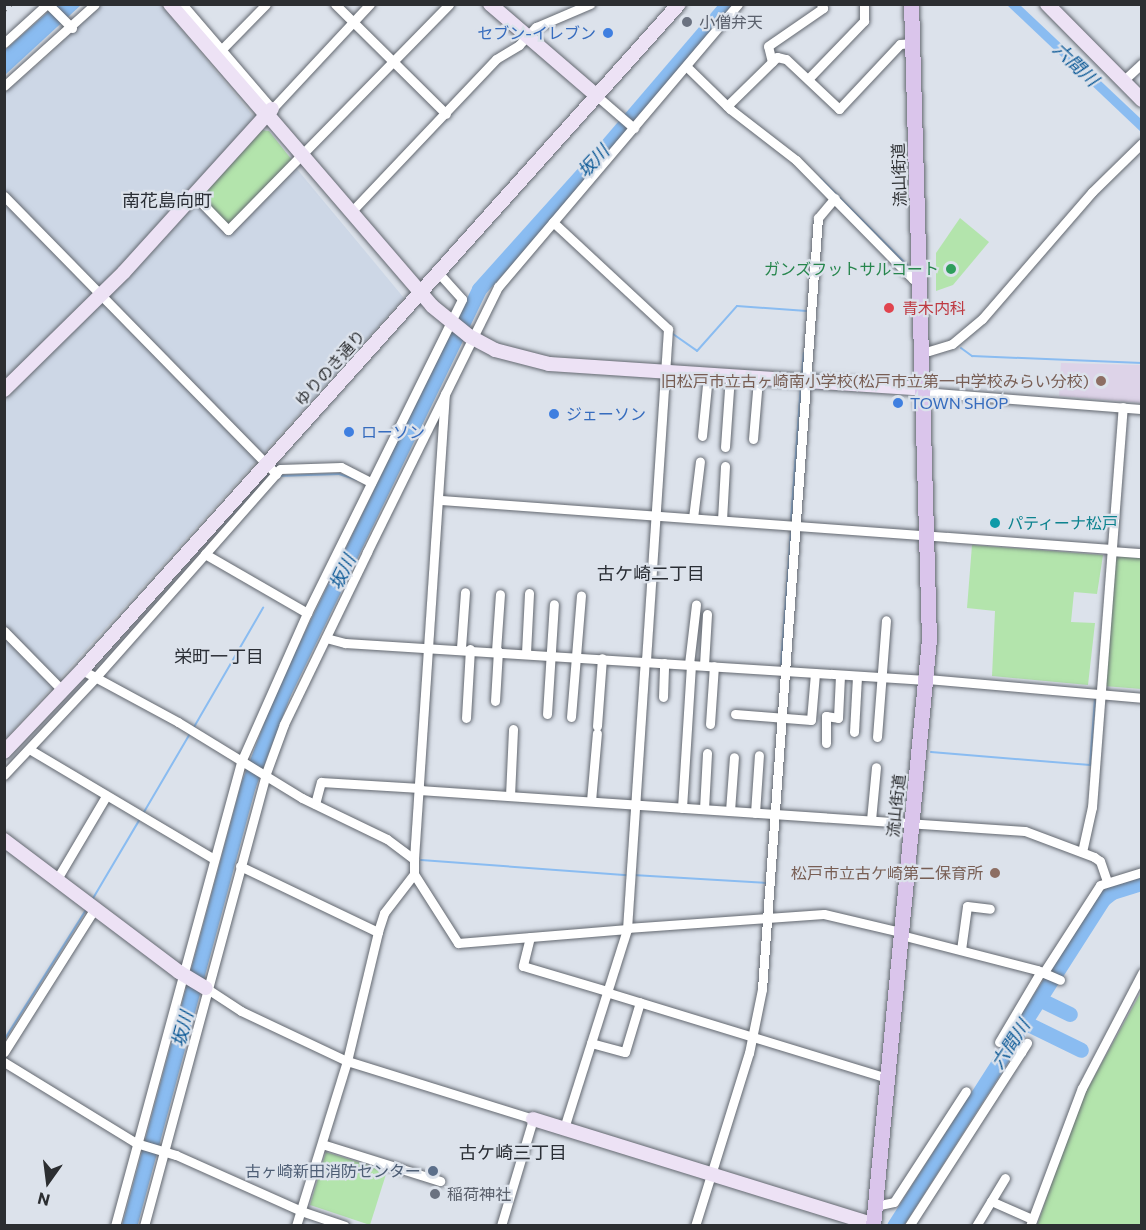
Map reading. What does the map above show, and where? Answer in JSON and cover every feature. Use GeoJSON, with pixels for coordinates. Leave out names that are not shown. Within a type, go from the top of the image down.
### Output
{"type":"FeatureCollection","features":[{"type":"Feature","properties":{"kind":"main road","name":"流山街道"},"geometry":{"type":"LineString","coordinates":[[873,1225],[926,680],[928,535],[924,391],[929,380],[921,278],[912,4]]}},
{"type":"Feature","properties":{"kind":"street"},"geometry":{"type":"LineString","coordinates":[[4,43],[48,4],[72,28]]}},
{"type":"Feature","properties":{"kind":"street"},"geometry":{"type":"LineString","coordinates":[[4,86],[72,28],[95,4]]}},
{"type":"Feature","properties":{"kind":"street"},"geometry":{"type":"LineString","coordinates":[[170,4],[202,42],[269,113]]}},
{"type":"Feature","properties":{"kind":"street"},"geometry":{"type":"LineString","coordinates":[[182,4],[221,50],[302,155],[420,293],[451,323],[471,337],[536,362],[1142,408]]}},
{"type":"Feature","properties":{"kind":"street"},"geometry":{"type":"LineString","coordinates":[[221,50],[266,4]]}},
{"type":"Feature","properties":{"kind":"street"},"geometry":{"type":"LineString","coordinates":[[335,4],[446,114]]}},
{"type":"Feature","properties":{"kind":"street"},"geometry":{"type":"LineString","coordinates":[[4,390],[101,296],[370,4]]}},
{"type":"Feature","properties":{"kind":"street"},"geometry":{"type":"LineString","coordinates":[[194,195],[228,230],[449,4]]}},
{"type":"Feature","properties":{"kind":"street"},"geometry":{"type":"LineString","coordinates":[[490,4],[525,37],[634,127]]}},
{"type":"Feature","properties":{"kind":"street"},"geometry":{"type":"LineString","coordinates":[[351,212],[496,59],[519,45],[536,27],[591,4]]}},
{"type":"Feature","properties":{"kind":"street","name":"ゆりのき通り"},"geometry":{"type":"LineString","coordinates":[[4,752],[271,469],[438,272],[679,4]]}},
{"type":"Feature","properties":{"kind":"street"},"geometry":{"type":"LineString","coordinates":[[144,1226],[205,987],[240,866],[263,775],[284,724],[471,337],[498,287],[738,4]]}},
{"type":"Feature","properties":{"kind":"street"},"geometry":{"type":"LineString","coordinates":[[772,62],[768,46],[823,8],[821,4]]}},
{"type":"Feature","properties":{"kind":"street"},"geometry":{"type":"LineString","coordinates":[[808,79],[864,21],[864,4]]}},
{"type":"Feature","properties":{"kind":"street"},"geometry":{"type":"LineString","coordinates":[[1047,4],[1142,100]]}},
{"type":"Feature","properties":{"kind":"street"},"geometry":{"type":"LineString","coordinates":[[727,106],[777,57],[786,58],[840,109],[900,44],[913,43]]}},
{"type":"Feature","properties":{"kind":"street"},"geometry":{"type":"LineString","coordinates":[[1123,81],[1142,63]]}},
{"type":"Feature","properties":{"kind":"street"},"geometry":{"type":"LineString","coordinates":[[686,66],[727,106],[796,160],[913,279],[921,278]]}},
{"type":"Feature","properties":{"kind":"street"},"geometry":{"type":"LineString","coordinates":[[926,347],[952,344],[982,319],[1092,192],[1142,143]]}},
{"type":"Feature","properties":{"kind":"street"},"geometry":{"type":"LineString","coordinates":[[4,196],[271,469],[340,467],[371,482]]}},
{"type":"Feature","properties":{"kind":"street"},"geometry":{"type":"LineString","coordinates":[[695,1226],[753,1036],[770,919],[818,218],[835,198]]}},
{"type":"Feature","properties":{"kind":"street"},"geometry":{"type":"LineString","coordinates":[[553,222],[668,329],[627,928],[564,1128]]}},
{"type":"Feature","properties":{"kind":"street"},"geometry":{"type":"LineString","coordinates":[[115,1226],[214,859],[243,764],[307,614],[462,299],[438,272]]}},
{"type":"Feature","properties":{"kind":"street"},"geometry":{"type":"LineString","coordinates":[[702,436],[708,375]]}},
{"type":"Feature","properties":{"kind":"street"},"geometry":{"type":"LineString","coordinates":[[725,447],[730,376]]}},
{"type":"Feature","properties":{"kind":"street"},"geometry":{"type":"LineString","coordinates":[[753,439],[758,378]]}},
{"type":"Feature","properties":{"kind":"street"},"geometry":{"type":"LineString","coordinates":[[445,392],[441,500],[414,874],[458,943],[824,914],[1042,971],[1060,980]]}},
{"type":"Feature","properties":{"kind":"street"},"geometry":{"type":"LineString","coordinates":[[1082,852],[1092,807],[1123,407]]}},
{"type":"Feature","properties":{"kind":"street"},"geometry":{"type":"LineString","coordinates":[[693,518],[700,460]]}},
{"type":"Feature","properties":{"kind":"street"},"geometry":{"type":"LineString","coordinates":[[722,520],[725,466]]}},
{"type":"Feature","properties":{"kind":"street"},"geometry":{"type":"LineString","coordinates":[[4,775],[95,678],[205,554],[271,469]]}},
{"type":"Feature","properties":{"kind":"street"},"geometry":{"type":"LineString","coordinates":[[441,500],[797,525],[1142,553]]}},
{"type":"Feature","properties":{"kind":"street"},"geometry":{"type":"LineString","coordinates":[[205,554],[307,614]]}},
{"type":"Feature","properties":{"kind":"street"},"geometry":{"type":"LineString","coordinates":[[465,592],[466,718]]}},
{"type":"Feature","properties":{"kind":"street"},"geometry":{"type":"LineString","coordinates":[[526,652],[529,593]]}},
{"type":"Feature","properties":{"kind":"street"},"geometry":{"type":"LineString","coordinates":[[495,701],[500,594]]}},
{"type":"Feature","properties":{"kind":"street"},"geometry":{"type":"LineString","coordinates":[[571,717],[581,595]]}},
{"type":"Feature","properties":{"kind":"street"},"geometry":{"type":"LineString","coordinates":[[547,714],[554,604]]}},
{"type":"Feature","properties":{"kind":"street"},"geometry":{"type":"LineString","coordinates":[[682,808],[690,664],[696,604]]}},
{"type":"Feature","properties":{"kind":"street"},"geometry":{"type":"LineString","coordinates":[[707,614],[710,724]]}},
{"type":"Feature","properties":{"kind":"street"},"geometry":{"type":"LineString","coordinates":[[878,737],[886,620]]}},
{"type":"Feature","properties":{"kind":"street"},"geometry":{"type":"LineString","coordinates":[[4,631],[63,691]]}},
{"type":"Feature","properties":{"kind":"street"},"geometry":{"type":"LineString","coordinates":[[326,638],[345,643],[430,645],[926,680],[1142,698]]}},
{"type":"Feature","properties":{"kind":"street"},"geometry":{"type":"LineString","coordinates":[[591,801],[602,658]]}},
{"type":"Feature","properties":{"kind":"street"},"geometry":{"type":"LineString","coordinates":[[663,697],[664,663]]}},
{"type":"Feature","properties":{"kind":"street"},"geometry":{"type":"LineString","coordinates":[[82,670],[315,804],[387,839],[414,858]]}},
{"type":"Feature","properties":{"kind":"street"},"geometry":{"type":"LineString","coordinates":[[735,714],[811,720],[815,673]]}},
{"type":"Feature","properties":{"kind":"street"},"geometry":{"type":"LineString","coordinates":[[826,743],[826,716],[838,718],[840,675]]}},
{"type":"Feature","properties":{"kind":"street"},"geometry":{"type":"LineString","coordinates":[[854,732],[857,676]]}},
{"type":"Feature","properties":{"kind":"street"},"geometry":{"type":"LineString","coordinates":[[510,796],[513,729]]}},
{"type":"Feature","properties":{"kind":"street"},"geometry":{"type":"LineString","coordinates":[[29,750],[214,859]]}},
{"type":"Feature","properties":{"kind":"street"},"geometry":{"type":"LineString","coordinates":[[704,809],[707,753]]}},
{"type":"Feature","properties":{"kind":"street"},"geometry":{"type":"LineString","coordinates":[[755,813],[759,755]]}},
{"type":"Feature","properties":{"kind":"street"},"geometry":{"type":"LineString","coordinates":[[730,812],[734,757]]}},
{"type":"Feature","properties":{"kind":"street"},"geometry":{"type":"LineString","coordinates":[[871,820],[876,767]]}},
{"type":"Feature","properties":{"kind":"street"},"geometry":{"type":"LineString","coordinates":[[315,804],[321,782],[1025,831],[1100,861],[1107,881]]}},
{"type":"Feature","properties":{"kind":"street"},"geometry":{"type":"LineString","coordinates":[[57,879],[106,796]]}},
{"type":"Feature","properties":{"kind":"street"},"geometry":{"type":"LineString","coordinates":[[4,840],[184,975],[241,1011],[347,1061],[873,1225]]}},
{"type":"Feature","properties":{"kind":"street"},"geometry":{"type":"LineString","coordinates":[[240,866],[378,932]]}},
{"type":"Feature","properties":{"kind":"street"},"geometry":{"type":"LineString","coordinates":[[999,1042],[1042,971],[1094,893],[1107,881],[1142,872]]}},
{"type":"Feature","properties":{"kind":"street"},"geometry":{"type":"LineString","coordinates":[[296,1226],[347,1061],[384,913],[414,874]]}},
{"type":"Feature","properties":{"kind":"street"},"geometry":{"type":"LineString","coordinates":[[4,1052],[91,906]]}},
{"type":"Feature","properties":{"kind":"street"},"geometry":{"type":"LineString","coordinates":[[961,950],[967,906],[990,909]]}},
{"type":"Feature","properties":{"kind":"street"},"geometry":{"type":"LineString","coordinates":[[530,937],[523,966],[887,1078]]}},
{"type":"Feature","properties":{"kind":"street"},"geometry":{"type":"LineString","coordinates":[[991,1201],[1031,1222],[1082,1088],[1142,973]]}},
{"type":"Feature","properties":{"kind":"street"},"geometry":{"type":"LineString","coordinates":[[591,1043],[625,1052],[640,1002]]}},
{"type":"Feature","properties":{"kind":"street"},"geometry":{"type":"LineString","coordinates":[[1009,1027],[1022,1052]]}},
{"type":"Feature","properties":{"kind":"street"},"geometry":{"type":"LineString","coordinates":[[909,1226],[1027,1043]]}},
{"type":"Feature","properties":{"kind":"street"},"geometry":{"type":"LineString","coordinates":[[4,1062],[136,1143],[163,1150],[301,1211],[345,1226]]}},
{"type":"Feature","properties":{"kind":"street"},"geometry":{"type":"LineString","coordinates":[[875,1206],[894,1202],[966,1091]]}},
{"type":"Feature","properties":{"kind":"street"},"geometry":{"type":"LineString","coordinates":[[501,1226],[533,1119]]}},
{"type":"Feature","properties":{"kind":"street"},"geometry":{"type":"LineString","coordinates":[[322,1144],[440,1180]]}},
{"type":"Feature","properties":{"kind":"street"},"geometry":{"type":"LineString","coordinates":[[976,1226],[1005,1178]]}},
{"type":"Feature","properties":{"kind":"shaded area"},"geometry":{"type":"Polygon","coordinates":[[[99,5],[161,5],[404,298],[5,739],[5,92],[47,57],[99,5]]]}},
{"type":"Feature","properties":{"kind":"shaded area","name":"旧松戸市立古ヶ崎南小学校(松戸市立第一中学校みらい分校)"},"geometry":{"type":"Polygon","coordinates":[[[1061,363],[1141,365],[1141,403],[1059,396],[1061,363]]]}},
{"type":"Feature","properties":{"kind":"green space"},"geometry":{"type":"Polygon","coordinates":[[[261,130],[269,131],[292,160],[231,224],[225,223],[201,196],[261,130]]]}},
{"type":"Feature","properties":{"kind":"green space","name":"ガンズフットサルコート"},"geometry":{"type":"Polygon","coordinates":[[[960,218],[989,242],[953,285],[936,291],[936,253],[960,218]]]}},
{"type":"Feature","properties":{"kind":"green space"},"geometry":{"type":"Polygon","coordinates":[[[972,545],[1103,555],[1097,594],[1074,592],[1071,622],[1095,623],[1088,685],[992,676],[995,611],[967,608],[972,545]]]}},
{"type":"Feature","properties":{"kind":"green space"},"geometry":{"type":"Polygon","coordinates":[[[1116,556],[1141,558],[1141,689],[1104,686],[1116,556]]]}},
{"type":"Feature","properties":{"kind":"green space"},"geometry":{"type":"Polygon","coordinates":[[[1141,992],[1141,1225],[1037,1226],[1077,1108],[1141,992]]]}},
{"type":"Feature","properties":{"kind":"green space"},"geometry":{"type":"Polygon","coordinates":[[[326,1152],[387,1171],[370,1225],[310,1205],[326,1152]]]}},
{"type":"Feature","properties":{"kind":"water"},"geometry":{"type":"Polygon","coordinates":[[[56,5],[81,5],[5,75],[5,50],[56,5]]]}},
{"type":"Feature","properties":{"kind":"water"},"geometry":{"type":"Polygon","coordinates":[[[718,5],[732,5],[610,153],[600,143],[718,5]]]}},
{"type":"Feature","properties":{"kind":"water"},"geometry":{"type":"Polygon","coordinates":[[[1007,5],[1020,5],[1141,119],[1141,132],[1007,5]]]}},
{"type":"Feature","properties":{"kind":"waterway","name":"坂川"},"geometry":{"type":"LineString","coordinates":[[129,1226],[248,785],[283,693],[479,289],[618,134]]}},
{"type":"Feature","properties":{"kind":"waterway"},"geometry":{"type":"LineString","coordinates":[[820,178],[909,267]]}},
{"type":"Feature","properties":{"kind":"waterway"},"geometry":{"type":"LineString","coordinates":[[673,334],[697,351],[737,306],[807,311]]}},
{"type":"Feature","properties":{"kind":"waterway"},"geometry":{"type":"LineString","coordinates":[[961,348],[972,356],[1142,363]]}},
{"type":"Feature","properties":{"kind":"waterway"},"geometry":{"type":"LineString","coordinates":[[802,374],[804,353]]}},
{"type":"Feature","properties":{"kind":"waterway"},"geometry":{"type":"LineString","coordinates":[[791,521],[801,386]]}},
{"type":"Feature","properties":{"kind":"waterway"},"geometry":{"type":"LineString","coordinates":[[277,476],[339,474],[357,480]]}},
{"type":"Feature","properties":{"kind":"waterway"},"geometry":{"type":"LineString","coordinates":[[374,485],[382,488]]}},
{"type":"Feature","properties":{"kind":"waterway"},"geometry":{"type":"LineString","coordinates":[[781,665],[791,531]]}},
{"type":"Feature","properties":{"kind":"waterway"},"geometry":{"type":"LineString","coordinates":[[194,727],[263,608]]}},
{"type":"Feature","properties":{"kind":"waterway"},"geometry":{"type":"LineString","coordinates":[[931,752],[1090,765],[1095,699]]}},
{"type":"Feature","properties":{"kind":"waterway"},"geometry":{"type":"LineString","coordinates":[[144,812],[191,732]]}},
{"type":"Feature","properties":{"kind":"waterway"},"geometry":{"type":"LineString","coordinates":[[92,900],[141,817]]}},
{"type":"Feature","properties":{"kind":"waterway"},"geometry":{"type":"LineString","coordinates":[[421,860],[627,875]]}},
{"type":"Feature","properties":{"kind":"waterway"},"geometry":{"type":"LineString","coordinates":[[633,875],[767,883]]}},
{"type":"Feature","properties":{"kind":"waterway","name":"六間川"},"geometry":{"type":"LineString","coordinates":[[894,1226],[1103,899],[1112,892],[1142,883]]}},
{"type":"Feature","properties":{"kind":"waterway"},"geometry":{"type":"LineString","coordinates":[[4,1040],[87,908]]}},
{"type":"Feature","properties":{"kind":"waterway"},"geometry":{"type":"LineString","coordinates":[[1041,1000],[1070,1014]]}},
{"type":"Feature","properties":{"kind":"waterway"},"geometry":{"type":"LineString","coordinates":[[1026,1023],[1081,1050]]}},
{"type":"Feature","properties":{"kind":"railway"},"geometry":{"type":"LineString","coordinates":[[4,12],[13,4]]}},
{"type":"Feature","properties":{"kind":"place","name":"小僧弁天"},"geometry":{"type":"Point","coordinates":[687,22]}},
{"type":"Feature","properties":{"kind":"place","name":"セブン-イレブン"},"geometry":{"type":"Point","coordinates":[608,33]}},
{"type":"Feature","properties":{"kind":"place","name":"ガンズフットサルコート"},"geometry":{"type":"Point","coordinates":[951,269]}},
{"type":"Feature","properties":{"kind":"place","name":"青木内科"},"geometry":{"type":"Point","coordinates":[889,308]}},
{"type":"Feature","properties":{"kind":"place","name":"旧松戸市立古ヶ崎南小学校(松戸市立第一中学校みらい分校)"},"geometry":{"type":"Point","coordinates":[1101,381]}},
{"type":"Feature","properties":{"kind":"place","name":"TOWN SHOP"},"geometry":{"type":"Point","coordinates":[898,403]}},
{"type":"Feature","properties":{"kind":"place","name":"ジェーソン"},"geometry":{"type":"Point","coordinates":[554,414]}},
{"type":"Feature","properties":{"kind":"place","name":"ローソン"},"geometry":{"type":"Point","coordinates":[349,432]}},
{"type":"Feature","properties":{"kind":"place","name":"パティーナ松戸"},"geometry":{"type":"Point","coordinates":[995,523]}},
{"type":"Feature","properties":{"kind":"place","name":"松戸市立古ケ崎第二保育所"},"geometry":{"type":"Point","coordinates":[995,873]}},
{"type":"Feature","properties":{"kind":"place","name":"古ヶ崎新田消防センター"},"geometry":{"type":"Point","coordinates":[433,1171]}},
{"type":"Feature","properties":{"kind":"place","name":"稲荷神社"},"geometry":{"type":"Point","coordinates":[435,1194]}},
{"type":"Feature","properties":{"kind":"district","name":"南花島向町"},"geometry":{"type":"Point","coordinates":[167,200]}},
{"type":"Feature","properties":{"kind":"district","name":"古ケ崎二丁目"},"geometry":{"type":"Point","coordinates":[651,573]}},
{"type":"Feature","properties":{"kind":"district","name":"栄町一丁目"},"geometry":{"type":"Point","coordinates":[219,656]}},
{"type":"Feature","properties":{"kind":"district","name":"古ケ崎三丁目"},"geometry":{"type":"Point","coordinates":[513,1152]}}]}
